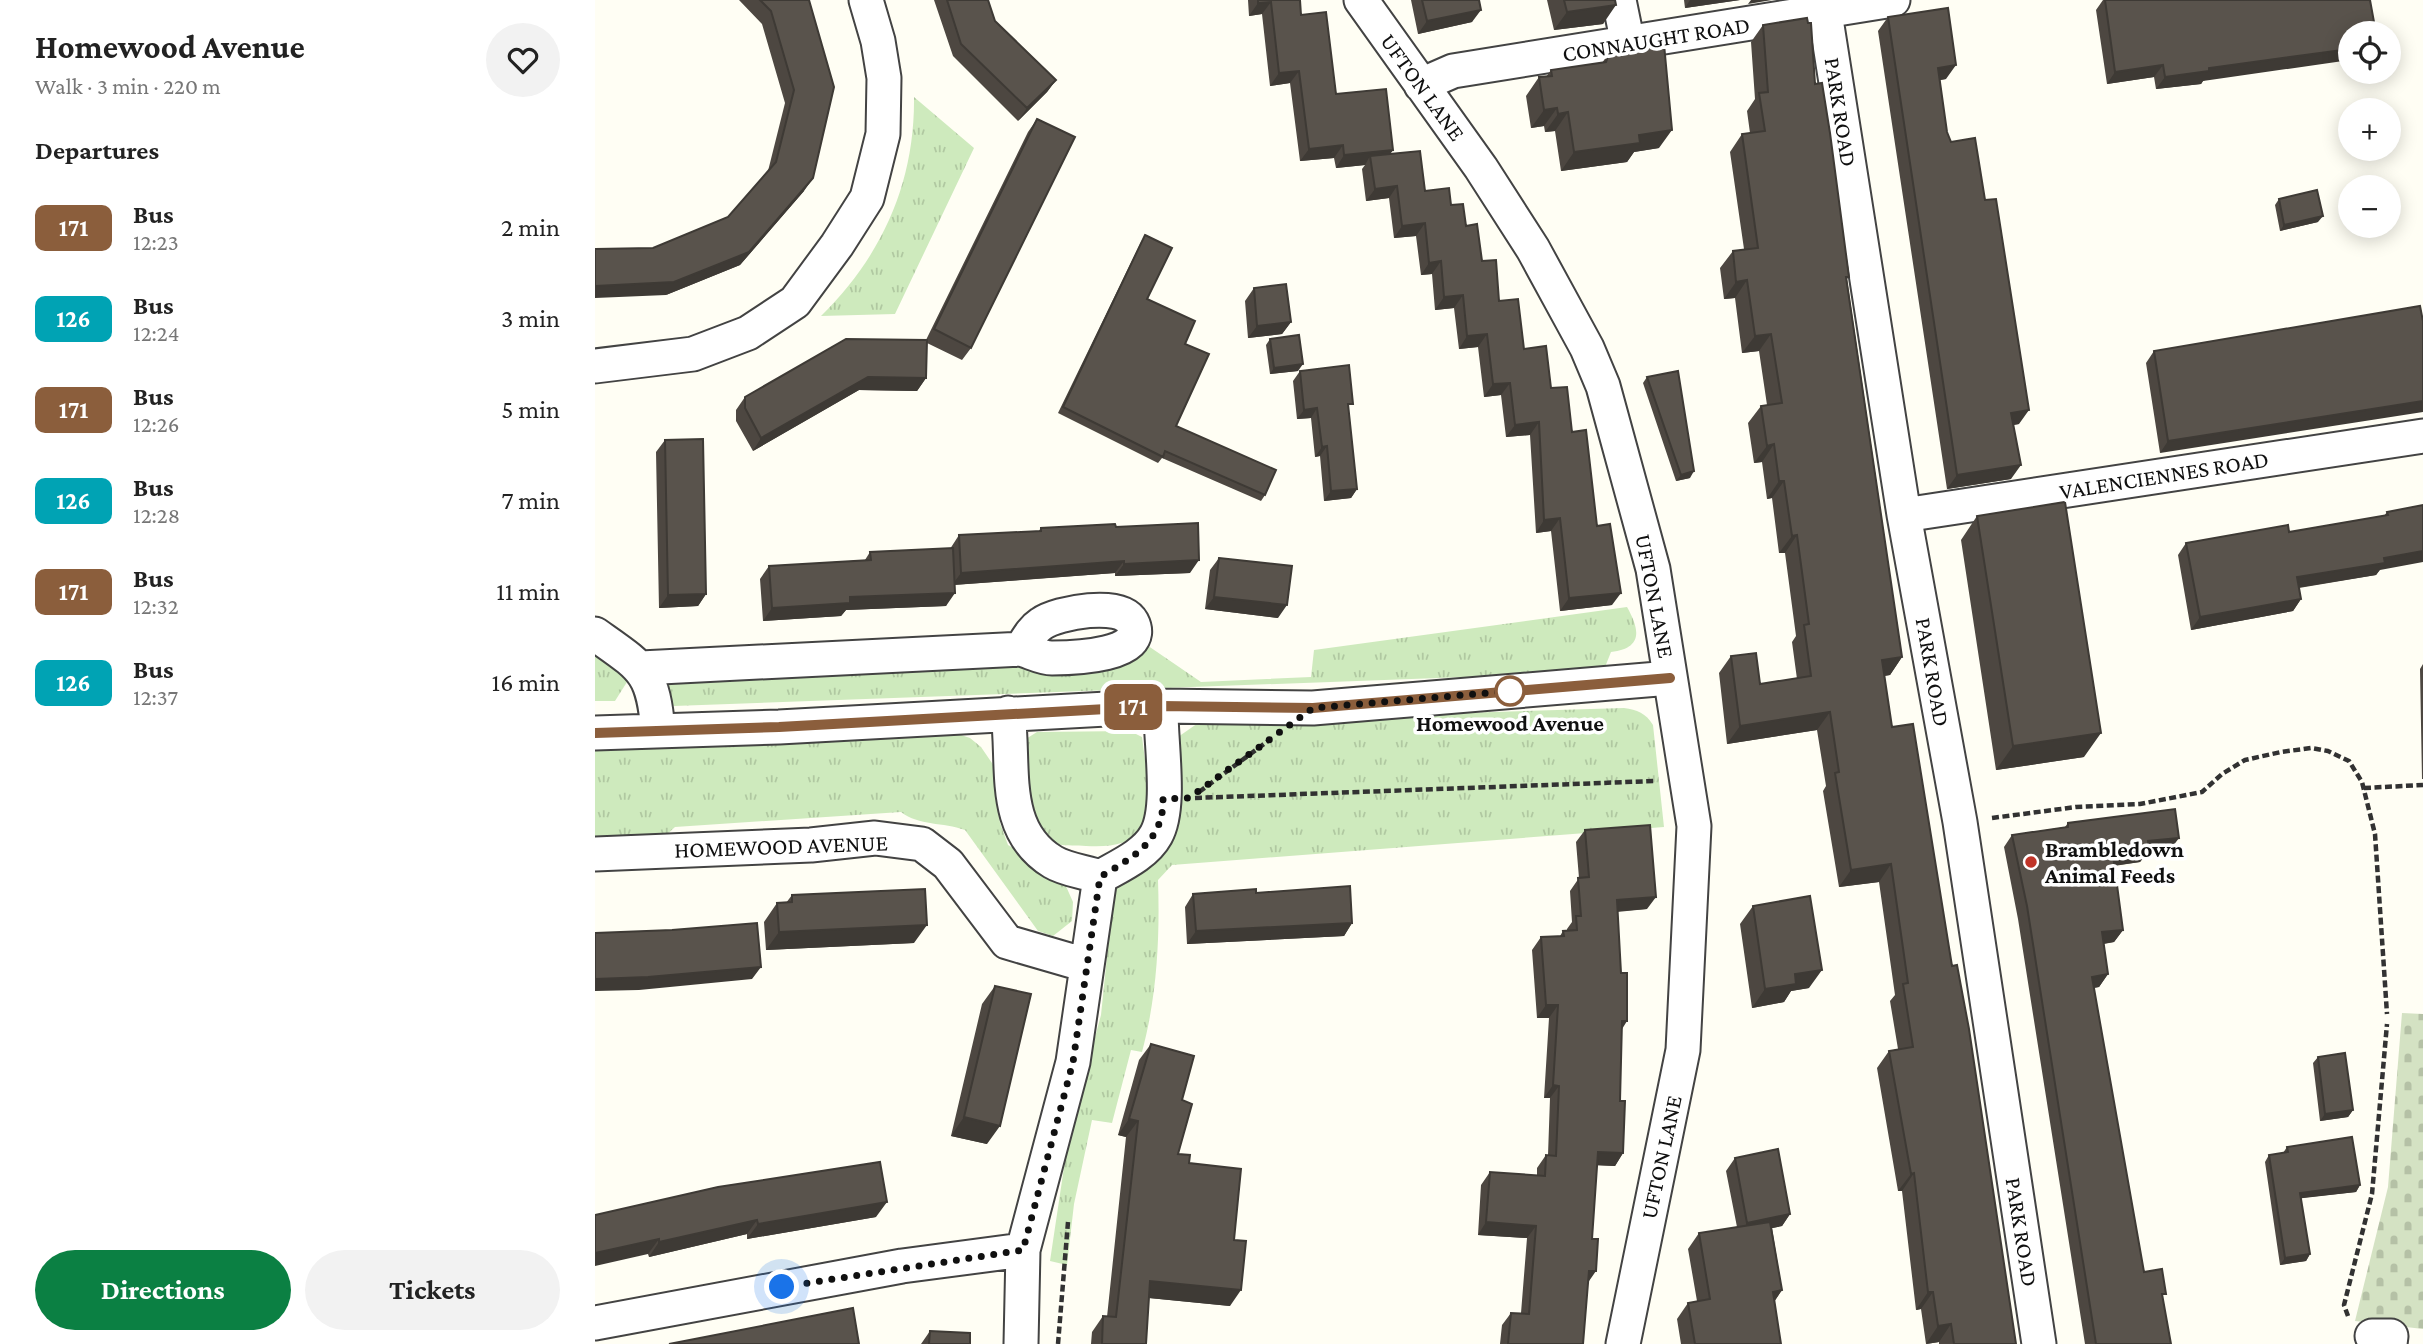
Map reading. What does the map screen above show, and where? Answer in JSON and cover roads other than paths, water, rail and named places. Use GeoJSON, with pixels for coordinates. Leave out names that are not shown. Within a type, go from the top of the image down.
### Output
{"type":"FeatureCollection","features":[{"type":"Feature","properties":{"kind":"street"},"geometry":{"type":"LineString","coordinates":[[595,366],[693,354],[748,333],[795,302],[867,198],[883,134],[884,78],[878,41],[866,0]]}},
{"type":"Feature","properties":{"kind":"street","name":"UFTON LANE"},"geometry":{"type":"LineString","coordinates":[[1361,0],[1481,168],[1533,249],[1587,348],[1617,433],[1653,569],[1694,826],[1683,1049],[1623,1344]]}},
{"type":"Feature","properties":{"kind":"street"},"geometry":{"type":"LineString","coordinates":[[1619,0],[1628,44]]}},
{"type":"Feature","properties":{"kind":"street","name":"CONNAUGHT ROAD"},"geometry":{"type":"LineString","coordinates":[[1421,85],[1453,71],[1628,44],[1824,6],[1893,0]]}},
{"type":"Feature","properties":{"kind":"street","name":"PARK ROAD"},"geometry":{"type":"LineString","coordinates":[[1824,6],[1905,515],[1959,822],[2039,1344]]}},
{"type":"Feature","properties":{"kind":"street","name":"VALENCIENNES ROAD"},"geometry":{"type":"LineString","coordinates":[[1905,515],[2423,436]]}},
{"type":"Feature","properties":{"kind":"street"},"geometry":{"type":"LineString","coordinates":[[595,634],[641,668],[655,694],[658,731]]}},
{"type":"Feature","properties":{"kind":"street"},"geometry":{"type":"LineString","coordinates":[[641,668],[1021,649]]}},
{"type":"Feature","properties":{"kind":"street"},"geometry":{"type":"LineString","coordinates":[[595,733],[1161,706],[1313,708],[1670,678]]}},
{"type":"Feature","properties":{"kind":"street"},"geometry":{"type":"LineString","coordinates":[[1008,713],[1017,822],[1031,846],[1056,864],[1100,877],[1133,858],[1156,835],[1163,808],[1161,706]]}},
{"type":"Feature","properties":{"kind":"street","name":"HOMEWOOD AVENUE"},"geometry":{"type":"LineString","coordinates":[[595,854],[811,845],[875,838],[922,844],[948,864],[1007,942],[1086,965]]}},
{"type":"Feature","properties":{"kind":"street"},"geometry":{"type":"LineString","coordinates":[[1021,1344],[1023,1250],[1073,1062],[1100,877]]}},
{"type":"Feature","properties":{"kind":"street"},"geometry":{"type":"LineString","coordinates":[[595,1323],[876,1270],[1023,1250]]}},
{"type":"Feature","properties":{"kind":"place","name":"Homewood Avenue"},"geometry":{"type":"Point","coordinates":[1510,691]}},
{"type":"Feature","properties":{"kind":"place","name":"Brambledown Animal Feeds"},"geometry":{"type":"Point","coordinates":[2031,862]}}]}
